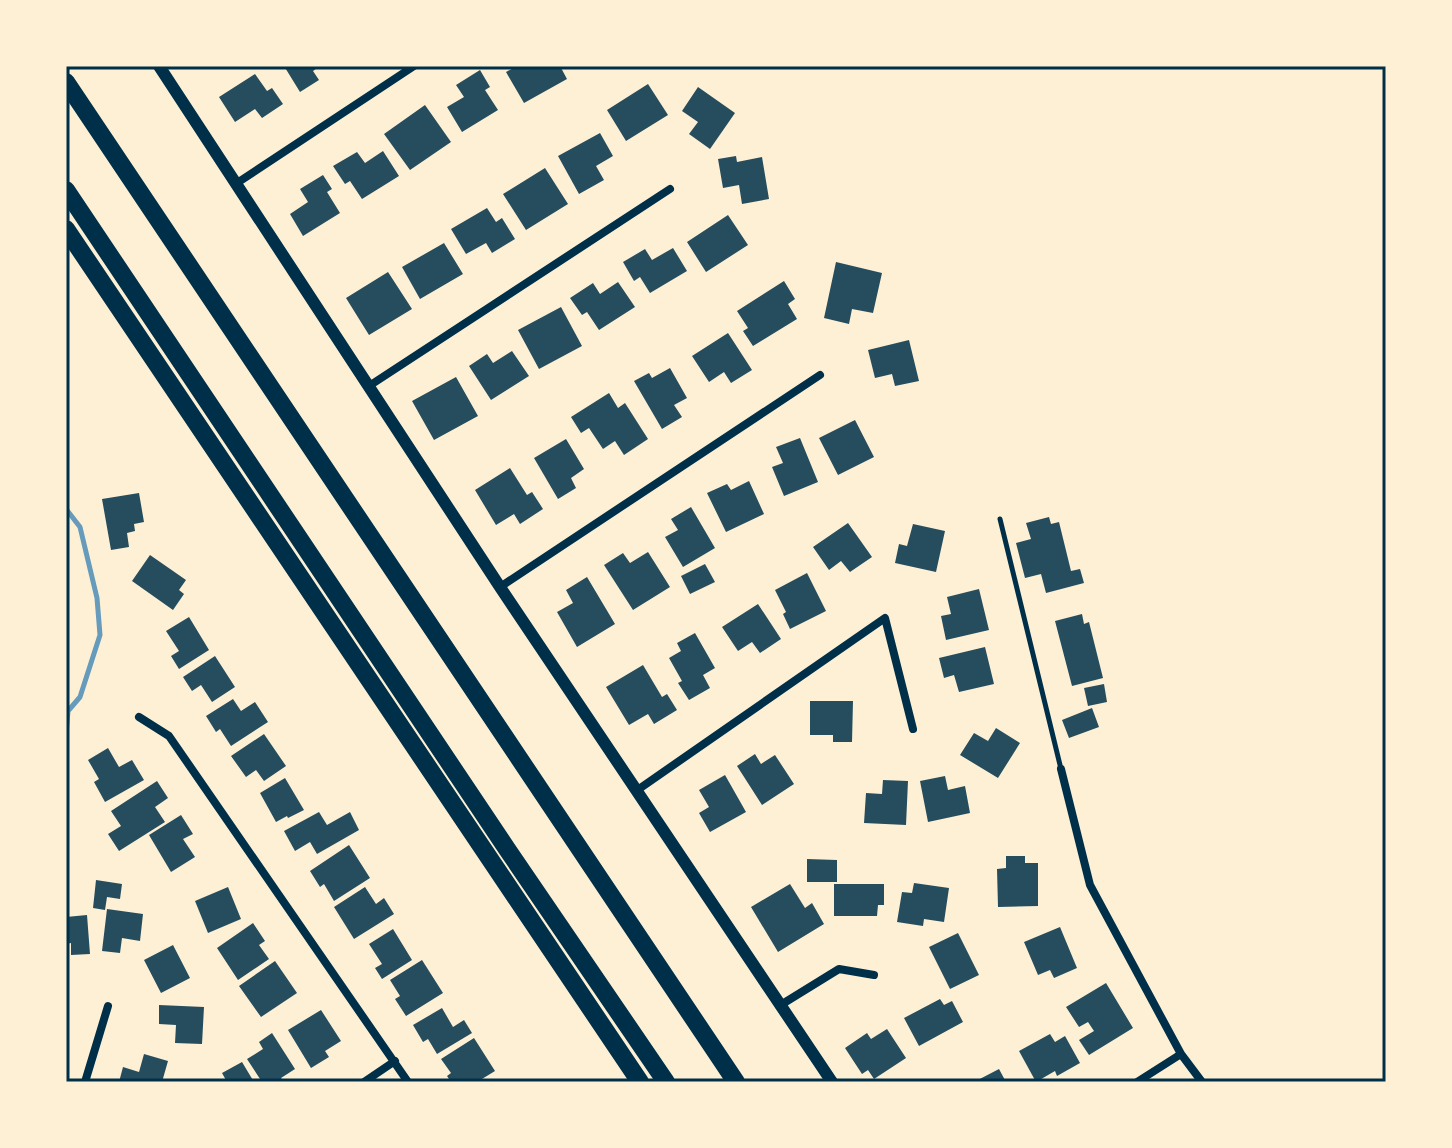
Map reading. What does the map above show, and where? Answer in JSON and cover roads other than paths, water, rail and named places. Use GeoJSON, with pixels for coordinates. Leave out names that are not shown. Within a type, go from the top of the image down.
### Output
{"type":"FeatureCollection","features":[{"type":"Feature","properties":{"kind":"highway"},"geometry":{"type":"LineString","coordinates":[[66,82],[736,1082]]}},
{"type":"Feature","properties":{"kind":"highway"},"geometry":{"type":"LineString","coordinates":[[66,190],[666,1082]]}},
{"type":"Feature","properties":{"kind":"highway"},"geometry":{"type":"LineString","coordinates":[[66,229],[640,1082]]}},
{"type":"Feature","properties":{"kind":"street"},"geometry":{"type":"LineString","coordinates":[[159,66],[500,587],[832,1082]]}},
{"type":"Feature","properties":{"kind":"street"},"geometry":{"type":"LineString","coordinates":[[237,183],[414,66]]}},
{"type":"Feature","properties":{"kind":"street"},"geometry":{"type":"LineString","coordinates":[[369,386],[670,189]]}},
{"type":"Feature","properties":{"kind":"street"},"geometry":{"type":"LineString","coordinates":[[500,587],[820,375]]}},
{"type":"Feature","properties":{"kind":"street"},"geometry":{"type":"LineString","coordinates":[[636,791],[885,618],[913,729]]}},
{"type":"Feature","properties":{"kind":"street"},"geometry":{"type":"LineString","coordinates":[[139,717],[169,736],[408,1082]]}},
{"type":"Feature","properties":{"kind":"street"},"geometry":{"type":"LineString","coordinates":[[1061,769],[1090,885],[1181,1054],[1202,1082]]}},
{"type":"Feature","properties":{"kind":"street"},"geometry":{"type":"LineString","coordinates":[[779,1006],[839,969],[874,975]]}},
{"type":"Feature","properties":{"kind":"street"},"geometry":{"type":"LineString","coordinates":[[85,1082],[108,1006]]}},
{"type":"Feature","properties":{"kind":"street"},"geometry":{"type":"LineString","coordinates":[[1137,1082],[1181,1054]]}},
{"type":"Feature","properties":{"kind":"street"},"geometry":{"type":"LineString","coordinates":[[364,1082],[395,1061]]}},
{"type":"Feature","properties":{"kind":"lane"},"geometry":{"type":"LineString","coordinates":[[1000,519],[1061,769]]}},
{"type":"Feature","properties":{"kind":"waterway"},"geometry":{"type":"LineString","coordinates":[[66,509],[80,527],[97,598],[100,635],[80,697],[68,711],[66,734]]}}]}
